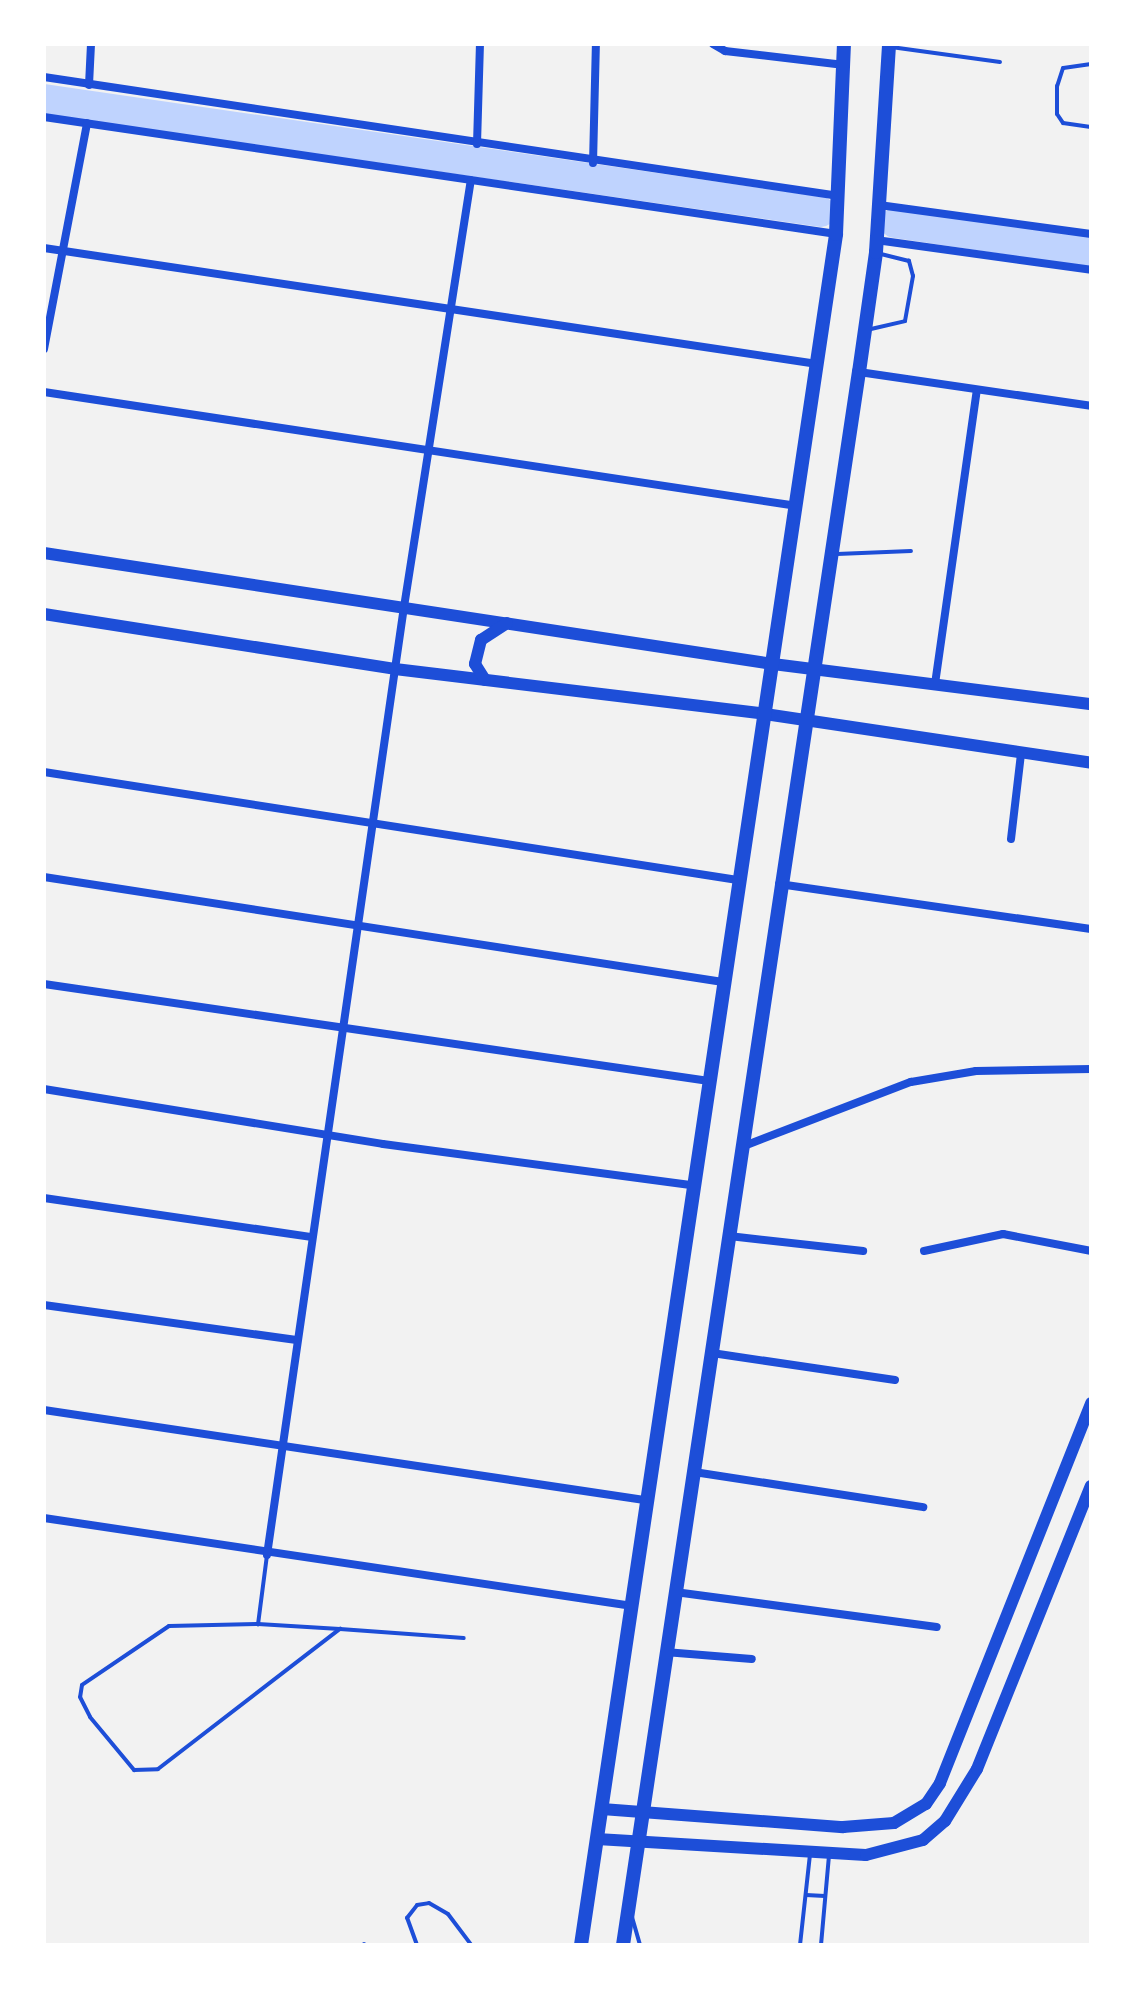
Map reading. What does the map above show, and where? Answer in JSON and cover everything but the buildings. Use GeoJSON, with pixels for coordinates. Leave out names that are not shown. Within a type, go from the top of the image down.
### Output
{"type":"FeatureCollection","features":[{"type":"Feature","properties":{"kind":"main road"},"geometry":{"type":"LineString","coordinates":[[581,1945],[632,1606],[644,1500],[836,234],[844,44]]}},
{"type":"Feature","properties":{"kind":"main road"},"geometry":{"type":"LineString","coordinates":[[623,1945],[640,1813],[743,1147],[803,721],[865,330],[876,246],[889,45]]}},
{"type":"Feature","properties":{"kind":"main road"},"geometry":{"type":"LineString","coordinates":[[44,553],[773,664],[1091,704]]}},
{"type":"Feature","properties":{"kind":"main road"},"geometry":{"type":"LineString","coordinates":[[44,614],[395,669],[765,714],[1091,763]]}},
{"type":"Feature","properties":{"kind":"main road"},"geometry":{"type":"LineString","coordinates":[[485,680],[475,664],[481,640],[507,623]]}},
{"type":"Feature","properties":{"kind":"main road"},"geometry":{"type":"LineString","coordinates":[[602,1809],[871,1826],[894,1823],[926,1804],[940,1783],[1091,1403]]}},
{"type":"Feature","properties":{"kind":"main road"},"geometry":{"type":"LineString","coordinates":[[597,1839],[829,1853],[896,1851],[923,1840],[960,1802],[1091,1486]]}},
{"type":"Feature","properties":{"kind":"street"},"geometry":{"type":"LineString","coordinates":[[89,85],[91,44]]}},
{"type":"Feature","properties":{"kind":"street"},"geometry":{"type":"LineString","coordinates":[[477,144],[480,44]]}},
{"type":"Feature","properties":{"kind":"street"},"geometry":{"type":"LineString","coordinates":[[593,163],[596,44]]}},
{"type":"Feature","properties":{"kind":"street"},"geometry":{"type":"LineString","coordinates":[[713,44],[725,51],[844,65]]}},
{"type":"Feature","properties":{"kind":"street"},"geometry":{"type":"LineString","coordinates":[[44,77],[593,163],[840,196]]}},
{"type":"Feature","properties":{"kind":"street"},"geometry":{"type":"LineString","coordinates":[[44,117],[836,234]]}},
{"type":"Feature","properties":{"kind":"street"},"geometry":{"type":"LineString","coordinates":[[44,349],[87,123]]}},
{"type":"Feature","properties":{"kind":"street"},"geometry":{"type":"LineString","coordinates":[[267,1555],[404,607],[471,180]]}},
{"type":"Feature","properties":{"kind":"street"},"geometry":{"type":"LineString","coordinates":[[879,205],[1091,234]]}},
{"type":"Feature","properties":{"kind":"street"},"geometry":{"type":"LineString","coordinates":[[876,246],[1091,270]]}},
{"type":"Feature","properties":{"kind":"street"},"geometry":{"type":"LineString","coordinates":[[44,248],[817,364]]}},
{"type":"Feature","properties":{"kind":"street"},"geometry":{"type":"LineString","coordinates":[[859,372],[1091,406]]}},
{"type":"Feature","properties":{"kind":"street"},"geometry":{"type":"LineString","coordinates":[[935,684],[977,390]]}},
{"type":"Feature","properties":{"kind":"street"},"geometry":{"type":"LineString","coordinates":[[44,392],[797,506]]}},
{"type":"Feature","properties":{"kind":"street"},"geometry":{"type":"LineString","coordinates":[[1011,839],[1021,754]]}},
{"type":"Feature","properties":{"kind":"street"},"geometry":{"type":"LineString","coordinates":[[44,772],[738,880]]}},
{"type":"Feature","properties":{"kind":"street"},"geometry":{"type":"LineString","coordinates":[[44,877],[723,982]]}},
{"type":"Feature","properties":{"kind":"street"},"geometry":{"type":"LineString","coordinates":[[779,884],[1091,929]]}},
{"type":"Feature","properties":{"kind":"street"},"geometry":{"type":"LineString","coordinates":[[44,984],[709,1081]]}},
{"type":"Feature","properties":{"kind":"street"},"geometry":{"type":"LineString","coordinates":[[743,1147],[911,1082],[976,1071],[1091,1069]]}},
{"type":"Feature","properties":{"kind":"street"},"geometry":{"type":"LineString","coordinates":[[44,1089],[692,1185]]}},
{"type":"Feature","properties":{"kind":"street"},"geometry":{"type":"LineString","coordinates":[[44,1198],[312,1237]]}},
{"type":"Feature","properties":{"kind":"street"},"geometry":{"type":"LineString","coordinates":[[924,1251],[1003,1234],[1091,1251]]}},
{"type":"Feature","properties":{"kind":"street"},"geometry":{"type":"LineString","coordinates":[[729,1236],[863,1251]]}},
{"type":"Feature","properties":{"kind":"street"},"geometry":{"type":"LineString","coordinates":[[44,1305],[297,1340]]}},
{"type":"Feature","properties":{"kind":"street"},"geometry":{"type":"LineString","coordinates":[[712,1353],[895,1380]]}},
{"type":"Feature","properties":{"kind":"street"},"geometry":{"type":"LineString","coordinates":[[44,1410],[281,1443],[644,1500]]}},
{"type":"Feature","properties":{"kind":"street"},"geometry":{"type":"LineString","coordinates":[[694,1472],[923,1507]]}},
{"type":"Feature","properties":{"kind":"street"},"geometry":{"type":"LineString","coordinates":[[44,1518],[267,1555],[632,1606]]}},
{"type":"Feature","properties":{"kind":"street"},"geometry":{"type":"LineString","coordinates":[[675,1592],[937,1627]]}},
{"type":"Feature","properties":{"kind":"street"},"geometry":{"type":"LineString","coordinates":[[665,1652],[752,1659]]}},
{"type":"Feature","properties":{"kind":"lane"},"geometry":{"type":"LineString","coordinates":[[889,45],[1000,62]]}},
{"type":"Feature","properties":{"kind":"lane"},"geometry":{"type":"LineString","coordinates":[[1091,64],[1063,68],[1057,86],[1057,114],[1063,123],[1091,127]]}},
{"type":"Feature","properties":{"kind":"lane"},"geometry":{"type":"LineString","coordinates":[[865,330],[899,325],[909,314],[909,261],[876,246]]}},
{"type":"Feature","properties":{"kind":"lane"},"geometry":{"type":"LineString","coordinates":[[830,554],[911,551]]}},
{"type":"Feature","properties":{"kind":"lane"},"geometry":{"type":"LineString","coordinates":[[258,1624],[267,1555]]}},
{"type":"Feature","properties":{"kind":"lane"},"geometry":{"type":"LineString","coordinates":[[340,1629],[148,1772],[126,1763],[83,1704],[80,1691],[85,1682],[156,1631],[181,1623],[258,1624],[340,1629],[464,1638]]}},
{"type":"Feature","properties":{"kind":"lane"},"geometry":{"type":"LineString","coordinates":[[800,1945],[810,1852]]}},
{"type":"Feature","properties":{"kind":"lane"},"geometry":{"type":"LineString","coordinates":[[821,1945],[829,1853]]}},
{"type":"Feature","properties":{"kind":"lane"},"geometry":{"type":"LineString","coordinates":[[806,1895],[825,1896]]}},
{"type":"Feature","properties":{"kind":"lane"},"geometry":{"type":"LineString","coordinates":[[417,1945],[407,1918],[417,1905],[429,1903],[448,1914],[471,1945]]}},
{"type":"Feature","properties":{"kind":"lane"},"geometry":{"type":"LineString","coordinates":[[627,1906],[640,1945]]}},
{"type":"Feature","properties":{"kind":"lane"},"geometry":{"type":"LineString","coordinates":[[973,1945],[996,1945]]}},
{"type":"Feature","properties":{"kind":"waterway"},"geometry":{"type":"LineString","coordinates":[[44,99],[821,212]]}},
{"type":"Feature","properties":{"kind":"waterway"},"geometry":{"type":"LineString","coordinates":[[895,223],[1091,252]]}}]}
